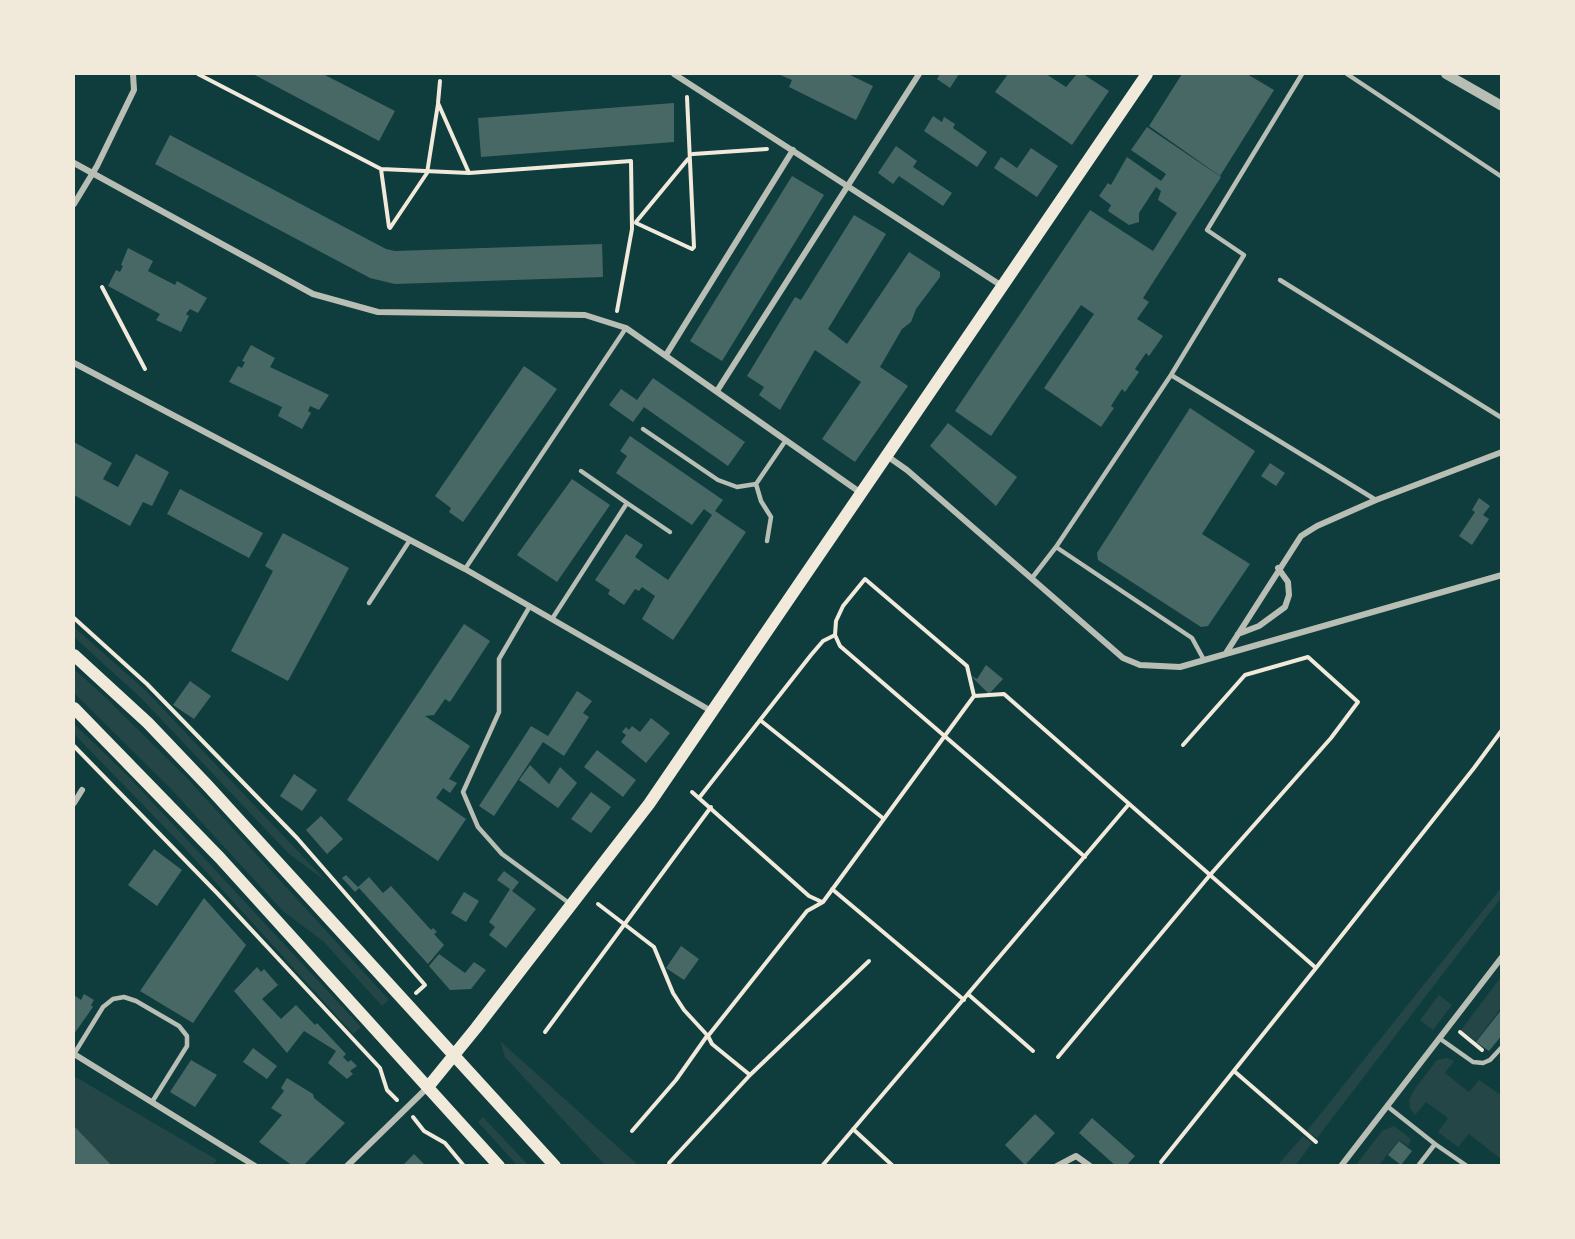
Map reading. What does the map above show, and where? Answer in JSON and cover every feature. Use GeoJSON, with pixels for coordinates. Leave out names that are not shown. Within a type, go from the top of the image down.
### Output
{"type":"FeatureCollection","features":[{"type":"Feature","properties":{"kind":"main road"},"geometry":{"type":"LineString","coordinates":[[428,1087],[455,1056],[649,804],[1147,74]]}},
{"type":"Feature","properties":{"kind":"main road"},"geometry":{"type":"LineString","coordinates":[[74,655],[186,762],[555,1166]]}},
{"type":"Feature","properties":{"kind":"main road"},"geometry":{"type":"LineString","coordinates":[[74,708],[148,780],[499,1166]]}},
{"type":"Feature","properties":{"kind":"street"},"geometry":{"type":"LineString","coordinates":[[74,204],[92,174],[134,90],[133,74]]}},
{"type":"Feature","properties":{"kind":"street"},"geometry":{"type":"LineString","coordinates":[[674,74],[1002,286]]}},
{"type":"Feature","properties":{"kind":"street"},"geometry":{"type":"LineString","coordinates":[[717,391],[919,74]]}},
{"type":"Feature","properties":{"kind":"street"},"geometry":{"type":"LineString","coordinates":[[1446,74],[1502,106]]}},
{"type":"Feature","properties":{"kind":"street"},"geometry":{"type":"LineString","coordinates":[[666,354],[791,149]]}},
{"type":"Feature","properties":{"kind":"street"},"geometry":{"type":"LineString","coordinates":[[74,163],[314,294],[378,312],[585,315],[626,328],[862,494]]}},
{"type":"Feature","properties":{"kind":"street"},"geometry":{"type":"LineString","coordinates":[[74,363],[465,569],[713,712]]}},
{"type":"Feature","properties":{"kind":"street"},"geometry":{"type":"LineString","coordinates":[[1226,653],[1278,568],[1301,536],[1317,526],[1376,500],[1502,452]]}},
{"type":"Feature","properties":{"kind":"street"},"geometry":{"type":"LineString","coordinates":[[886,456],[906,470],[1124,658],[1140,664],[1180,667],[1502,575]]}},
{"type":"Feature","properties":{"kind":"street"},"geometry":{"type":"LineString","coordinates":[[1238,634],[1259,626],[1276,616],[1285,607],[1289,595],[1288,582],[1278,568]]}},
{"type":"Feature","properties":{"kind":"street"},"geometry":{"type":"LineString","coordinates":[[74,803],[82,790]]}},
{"type":"Feature","properties":{"kind":"street"},"geometry":{"type":"LineString","coordinates":[[1341,1166],[1502,957]]}},
{"type":"Feature","properties":{"kind":"street"},"geometry":{"type":"LineString","coordinates":[[74,1054],[255,1166]]}},
{"type":"Feature","properties":{"kind":"street"},"geometry":{"type":"LineString","coordinates":[[347,1166],[428,1087]]}},
{"type":"Feature","properties":{"kind":"street"},"geometry":{"type":"LineString","coordinates":[[1057,1166],[1076,1156],[1090,1166]]}},
{"type":"Feature","properties":{"kind":"lane"},"geometry":{"type":"LineString","coordinates":[[1032,578],[1056,547],[1171,375],[1244,255],[1208,230],[1302,74]]}},
{"type":"Feature","properties":{"kind":"lane"},"geometry":{"type":"LineString","coordinates":[[1347,74],[1502,177]]}},
{"type":"Feature","properties":{"kind":"lane"},"geometry":{"type":"LineString","coordinates":[[1280,280],[1502,418]]}},
{"type":"Feature","properties":{"kind":"lane"},"geometry":{"type":"LineString","coordinates":[[465,569],[626,328]]}},
{"type":"Feature","properties":{"kind":"lane"},"geometry":{"type":"LineString","coordinates":[[1171,375],[1376,500]]}},
{"type":"Feature","properties":{"kind":"lane"},"geometry":{"type":"LineString","coordinates":[[643,429],[718,480],[737,487],[756,484],[786,440]]}},
{"type":"Feature","properties":{"kind":"lane"},"geometry":{"type":"LineString","coordinates":[[581,471],[670,532]]}},
{"type":"Feature","properties":{"kind":"lane"},"geometry":{"type":"LineString","coordinates":[[756,484],[761,501],[771,518],[767,541]]}},
{"type":"Feature","properties":{"kind":"lane"},"geometry":{"type":"LineString","coordinates":[[552,619],[627,503]]}},
{"type":"Feature","properties":{"kind":"lane"},"geometry":{"type":"LineString","coordinates":[[369,603],[410,540]]}},
{"type":"Feature","properties":{"kind":"lane"},"geometry":{"type":"LineString","coordinates":[[1056,547],[1192,638],[1204,660]]}},
{"type":"Feature","properties":{"kind":"lane"},"geometry":{"type":"LineString","coordinates":[[530,606],[499,659],[500,712],[463,792],[478,827],[502,854],[572,905]]}},
{"type":"Feature","properties":{"kind":"lane"},"geometry":{"type":"LineString","coordinates":[[74,1054],[103,1007],[113,999],[124,997],[136,1001],[179,1026],[187,1036],[187,1046],[152,1102]]}},
{"type":"Feature","properties":{"kind":"lane"},"geometry":{"type":"LineString","coordinates":[[1439,1038],[1473,1062],[1483,1063],[1493,1058],[1502,1047]]}},
{"type":"Feature","properties":{"kind":"lane"},"geometry":{"type":"LineString","coordinates":[[1387,1106],[1467,1166]]}},
{"type":"Feature","properties":{"kind":"lane"},"geometry":{"type":"LineString","coordinates":[[1418,1166],[1435,1144]]}},
{"type":"Feature","properties":{"kind":"path"},"geometry":{"type":"LineString","coordinates":[[198,74],[381,169],[427,174],[469,173],[631,160],[634,223],[616,311]]}},
{"type":"Feature","properties":{"kind":"path"},"geometry":{"type":"LineString","coordinates":[[381,169],[390,228],[427,174],[440,81]]}},
{"type":"Feature","properties":{"kind":"path"},"geometry":{"type":"LineString","coordinates":[[634,223],[692,249],[687,89]]}},
{"type":"Feature","properties":{"kind":"path"},"geometry":{"type":"LineString","coordinates":[[438,103],[469,173]]}},
{"type":"Feature","properties":{"kind":"path"},"geometry":{"type":"LineString","coordinates":[[693,154],[791,149]]}},
{"type":"Feature","properties":{"kind":"path"},"geometry":{"type":"LineString","coordinates":[[634,223],[689,158]]}},
{"type":"Feature","properties":{"kind":"path"},"geometry":{"type":"LineString","coordinates":[[102,287],[145,369]]}},
{"type":"Feature","properties":{"kind":"path"},"geometry":{"type":"LineString","coordinates":[[632,1131],[676,1080],[807,911],[823,902],[945,737],[974,696],[967,666],[865,579],[843,606],[836,621],[835,634],[840,646],[945,737],[1085,857]]}},
{"type":"Feature","properties":{"kind":"path"},"geometry":{"type":"LineString","coordinates":[[74,618],[147,684],[297,838],[425,985],[406,1003]]}},
{"type":"Feature","properties":{"kind":"path"},"geometry":{"type":"LineString","coordinates":[[699,798],[823,641],[835,634]]}},
{"type":"Feature","properties":{"kind":"path"},"geometry":{"type":"LineString","coordinates":[[1058,1057],[1210,875],[1312,760],[1358,702],[1323,673],[1308,657],[1245,675],[1183,745]]}},
{"type":"Feature","properties":{"kind":"path"},"geometry":{"type":"LineString","coordinates":[[974,696],[1004,694],[1316,968]]}},
{"type":"Feature","properties":{"kind":"path"},"geometry":{"type":"LineString","coordinates":[[760,720],[884,819]]}},
{"type":"Feature","properties":{"kind":"path"},"geometry":{"type":"LineString","coordinates":[[1161,1162],[1502,730]]}},
{"type":"Feature","properties":{"kind":"path"},"geometry":{"type":"LineString","coordinates":[[74,746],[218,894],[380,1068],[387,1090],[424,1131],[445,1143],[464,1166]]}},
{"type":"Feature","properties":{"kind":"path"},"geometry":{"type":"LineString","coordinates":[[692,792],[809,896],[823,902]]}},
{"type":"Feature","properties":{"kind":"path"},"geometry":{"type":"LineString","coordinates":[[822,1166],[1130,804]]}},
{"type":"Feature","properties":{"kind":"path"},"geometry":{"type":"LineString","coordinates":[[545,1032],[711,807]]}},
{"type":"Feature","properties":{"kind":"path"},"geometry":{"type":"LineString","coordinates":[[832,889],[964,1000]]}},
{"type":"Feature","properties":{"kind":"path"},"geometry":{"type":"LineString","coordinates":[[598,904],[654,947],[673,993],[684,1010],[708,1036],[712,1044],[750,1075]]}},
{"type":"Feature","properties":{"kind":"path"},"geometry":{"type":"LineString","coordinates":[[669,1163],[750,1075],[869,961]]}},
{"type":"Feature","properties":{"kind":"path"},"geometry":{"type":"LineString","coordinates":[[969,995],[1033,1051]]}},
{"type":"Feature","properties":{"kind":"path"},"geometry":{"type":"LineString","coordinates":[[1449,1025],[1493,1058]]}},
{"type":"Feature","properties":{"kind":"path"},"geometry":{"type":"LineString","coordinates":[[358,1045],[376,1030]]}},
{"type":"Feature","properties":{"kind":"path"},"geometry":{"type":"LineString","coordinates":[[1234,1071],[1316,1143]]}},
{"type":"Feature","properties":{"kind":"path"},"geometry":{"type":"LineString","coordinates":[[853,1130],[893,1166]]}},
{"type":"Feature","properties":{"kind":"shaded area"},"geometry":{"type":"Polygon","coordinates":[[[74,627],[147,692],[327,882],[289,854],[141,698],[74,637],[74,627]]]}},
{"type":"Feature","properties":{"kind":"shaded area"},"geometry":{"type":"Polygon","coordinates":[[[74,669],[186,777],[389,1000],[382,1006],[323,941],[283,911],[171,789],[74,693],[74,669]]]}},
{"type":"Feature","properties":{"kind":"shaded area"},"geometry":{"type":"Polygon","coordinates":[[[74,724],[126,774],[361,1027],[353,1034],[181,844],[74,734],[74,724]]]}},
{"type":"Feature","properties":{"kind":"shaded area"},"geometry":{"type":"Polygon","coordinates":[[[1501,888],[1501,898],[1317,1138],[1306,1132],[1501,888]]]}},
{"type":"Feature","properties":{"kind":"shaded area"},"geometry":{"type":"Polygon","coordinates":[[[1501,977],[1501,1008],[1476,1041],[1461,1030],[1501,977]]]}},
{"type":"Feature","properties":{"kind":"shaded area"},"geometry":{"type":"Polygon","coordinates":[[[1439,995],[1452,1005],[1433,1030],[1420,1020],[1439,995]]]}},
{"type":"Feature","properties":{"kind":"shaded area"},"geometry":{"type":"Polygon","coordinates":[[[500,1041],[638,1165],[605,1165],[505,1057],[500,1041]]]}},
{"type":"Feature","properties":{"kind":"shaded area"},"geometry":{"type":"Polygon","coordinates":[[[1447,1058],[1454,1061],[1445,1073],[1469,1092],[1479,1080],[1501,1095],[1501,1159],[1469,1134],[1458,1147],[1438,1132],[1448,1118],[1426,1102],[1415,1115],[1410,1108],[1409,1100],[1414,1090],[1437,1060],[1447,1058]]]}},
{"type":"Feature","properties":{"kind":"shaded area"},"geometry":{"type":"Polygon","coordinates":[[[74,1076],[217,1160],[212,1166],[74,1165],[74,1076]]]}},
{"type":"Feature","properties":{"kind":"shaded area"},"geometry":{"type":"Polygon","coordinates":[[[483,1117],[528,1165],[517,1165],[478,1122],[483,1117]]]}},
{"type":"Feature","properties":{"kind":"shaded area"},"geometry":{"type":"Polygon","coordinates":[[[1394,1126],[1411,1139],[1408,1146],[1399,1140],[1379,1165],[1356,1165],[1382,1131],[1394,1126]]]}},
{"type":"Feature","properties":{"kind":"shaded area"},"geometry":{"type":"Polygon","coordinates":[[[1303,1136],[1312,1143],[1296,1165],[1278,1165],[1303,1136]]]}},
{"type":"Feature","properties":{"kind":"building"},"geometry":{"type":"Polygon","coordinates":[[[253,74],[323,74],[395,111],[379,141],[253,74]]]}},
{"type":"Feature","properties":{"kind":"building"},"geometry":{"type":"Polygon","coordinates":[[[778,74],[848,74],[873,86],[856,120],[789,87],[792,80],[778,74]]]}},
{"type":"Feature","properties":{"kind":"building"},"geometry":{"type":"Polygon","coordinates":[[[940,74],[959,74],[950,88],[937,79],[940,74]]]}},
{"type":"Feature","properties":{"kind":"building"},"geometry":{"type":"Polygon","coordinates":[[[1008,74],[1046,74],[1066,87],[1077,74],[1083,74],[1109,91],[1072,145],[995,92],[1008,74]]]}},
{"type":"Feature","properties":{"kind":"building"},"geometry":{"type":"Polygon","coordinates":[[[1182,74],[1247,74],[1274,90],[1220,176],[1149,126],[1182,74]]]}},
{"type":"Feature","properties":{"kind":"building"},"geometry":{"type":"Polygon","coordinates":[[[674,103],[674,142],[481,157],[478,118],[674,103]]]}},
{"type":"Feature","properties":{"kind":"building"},"geometry":{"type":"Polygon","coordinates":[[[933,116],[942,122],[944,117],[955,124],[953,128],[987,152],[977,167],[924,131],[933,116]]]}},
{"type":"Feature","properties":{"kind":"building"},"geometry":{"type":"Polygon","coordinates":[[[1147,127],[1221,177],[1143,298],[1149,302],[1137,319],[1163,336],[1149,356],[1146,353],[1135,369],[1139,372],[1125,392],[1122,389],[1111,406],[1114,408],[1101,427],[1044,388],[1094,314],[1081,305],[991,436],[955,411],[1090,210],[1153,251],[1177,213],[1158,200],[1161,191],[1156,187],[1139,213],[1139,222],[1129,225],[1108,211],[1111,205],[1099,196],[1108,183],[1111,185],[1127,157],[1161,181],[1166,174],[1131,150],[1147,127]]]}},
{"type":"Feature","properties":{"kind":"building"},"geometry":{"type":"Polygon","coordinates":[[[170,135],[386,249],[395,251],[602,244],[603,277],[395,284],[370,278],[155,164],[170,135]]]}},
{"type":"Feature","properties":{"kind":"building"},"geometry":{"type":"Polygon","coordinates":[[[896,146],[917,161],[913,167],[952,193],[943,206],[899,176],[893,184],[878,173],[896,146]]]}},
{"type":"Feature","properties":{"kind":"building"},"geometry":{"type":"Polygon","coordinates":[[[1031,148],[1058,166],[1037,197],[994,168],[1001,157],[1017,168],[1031,148]]]}},
{"type":"Feature","properties":{"kind":"building"},"geometry":{"type":"Polygon","coordinates":[[[792,176],[824,195],[722,361],[690,341],[792,176]]]}},
{"type":"Feature","properties":{"kind":"building"},"geometry":{"type":"Polygon","coordinates":[[[854,215],[886,234],[828,329],[847,344],[909,252],[940,272],[940,277],[916,309],[911,322],[902,329],[880,367],[908,386],[855,462],[822,439],[861,382],[815,350],[780,410],[759,395],[764,387],[747,376],[795,297],[801,300],[854,215]]]}},
{"type":"Feature","properties":{"kind":"building"},"geometry":{"type":"Polygon","coordinates":[[[128,248],[153,261],[148,271],[175,285],[177,281],[207,298],[198,313],[190,309],[186,314],[189,316],[181,332],[156,320],[160,314],[108,286],[116,270],[120,272],[128,248]]]}},
{"type":"Feature","properties":{"kind":"building"},"geometry":{"type":"Polygon","coordinates":[[[251,345],[275,358],[270,367],[329,395],[319,410],[310,406],[308,411],[311,413],[302,429],[278,416],[282,407],[229,382],[238,366],[242,368],[245,362],[242,361],[251,345]]]}},
{"type":"Feature","properties":{"kind":"building"},"geometry":{"type":"Polygon","coordinates":[[[524,366],[557,389],[463,522],[449,512],[451,508],[435,496],[524,366]]]}},
{"type":"Feature","properties":{"kind":"building"},"geometry":{"type":"Polygon","coordinates":[[[653,378],[745,442],[728,466],[644,407],[633,422],[609,405],[621,389],[637,400],[653,378]]]}},
{"type":"Feature","properties":{"kind":"building"},"geometry":{"type":"Polygon","coordinates":[[[1190,408],[1255,451],[1202,534],[1250,564],[1208,626],[1201,627],[1098,560],[1097,553],[1190,408]]]}},
{"type":"Feature","properties":{"kind":"building"},"geometry":{"type":"Polygon","coordinates":[[[948,423],[1017,477],[996,506],[930,446],[948,423]]]}},
{"type":"Feature","properties":{"kind":"building"},"geometry":{"type":"Polygon","coordinates":[[[630,436],[723,500],[715,511],[746,532],[673,640],[642,619],[655,596],[642,587],[639,591],[635,589],[624,605],[608,594],[610,590],[595,580],[626,534],[643,545],[635,557],[668,580],[712,515],[704,509],[692,525],[616,473],[627,456],[620,451],[630,436]]]}},
{"type":"Feature","properties":{"kind":"building"},"geometry":{"type":"Polygon","coordinates":[[[74,442],[112,463],[103,479],[118,487],[136,454],[169,472],[152,506],[143,502],[130,526],[74,495],[74,442]]]}},
{"type":"Feature","properties":{"kind":"building"},"geometry":{"type":"Polygon","coordinates":[[[1270,463],[1285,473],[1276,486],[1261,476],[1270,463]]]}},
{"type":"Feature","properties":{"kind":"building"},"geometry":{"type":"Polygon","coordinates":[[[572,479],[610,505],[557,582],[517,555],[572,479]]]}},
{"type":"Feature","properties":{"kind":"building"},"geometry":{"type":"Polygon","coordinates":[[[180,489],[263,533],[249,558],[167,514],[180,489]]]}},
{"type":"Feature","properties":{"kind":"building"},"geometry":{"type":"Polygon","coordinates":[[[1479,498],[1490,506],[1483,515],[1489,519],[1472,545],[1459,536],[1475,512],[1472,510],[1479,498]]]}},
{"type":"Feature","properties":{"kind":"building"},"geometry":{"type":"Polygon","coordinates":[[[283,533],[349,568],[288,681],[231,651],[273,571],[265,566],[283,533]]]}},
{"type":"Feature","properties":{"kind":"building"},"geometry":{"type":"Polygon","coordinates":[[[464,624],[490,641],[450,702],[445,699],[434,715],[425,716],[470,746],[449,779],[457,783],[450,793],[443,788],[436,798],[466,819],[438,861],[347,800],[464,624]]]}},
{"type":"Feature","properties":{"kind":"building"},"geometry":{"type":"Polygon","coordinates":[[[986,665],[1003,679],[989,694],[971,676],[977,679],[986,665]]]}},
{"type":"Feature","properties":{"kind":"building"},"geometry":{"type":"Polygon","coordinates":[[[190,681],[211,696],[194,719],[173,705],[190,681]]]}},
{"type":"Feature","properties":{"kind":"building"},"geometry":{"type":"Polygon","coordinates":[[[577,691],[592,701],[583,713],[589,717],[564,756],[543,742],[494,816],[479,806],[531,726],[548,736],[577,691]]]}},
{"type":"Feature","properties":{"kind":"building"},"geometry":{"type":"Polygon","coordinates":[[[651,718],[670,733],[646,763],[621,742],[626,735],[622,732],[626,727],[629,730],[632,726],[640,732],[651,718]]]}},
{"type":"Feature","properties":{"kind":"building"},"geometry":{"type":"Polygon","coordinates":[[[597,750],[636,780],[623,797],[584,767],[597,750]]]}},
{"type":"Feature","properties":{"kind":"building"},"geometry":{"type":"Polygon","coordinates":[[[530,765],[549,784],[560,767],[577,783],[558,808],[519,780],[530,765]]]}},
{"type":"Feature","properties":{"kind":"building"},"geometry":{"type":"Polygon","coordinates":[[[294,774],[317,790],[302,811],[280,796],[294,774]]]}},
{"type":"Feature","properties":{"kind":"building"},"geometry":{"type":"Polygon","coordinates":[[[591,792],[611,807],[591,833],[571,819],[591,792]]]}},
{"type":"Feature","properties":{"kind":"building"},"geometry":{"type":"Polygon","coordinates":[[[321,816],[343,839],[327,854],[306,830],[321,816]]]}},
{"type":"Feature","properties":{"kind":"building"},"geometry":{"type":"Polygon","coordinates":[[[154,849],[182,870],[157,906],[128,885],[154,849]]]}},
{"type":"Feature","properties":{"kind":"building"},"geometry":{"type":"Polygon","coordinates":[[[504,871],[519,882],[512,891],[536,909],[506,948],[489,935],[495,927],[489,922],[510,889],[497,880],[504,871]]]}},
{"type":"Feature","properties":{"kind":"building"},"geometry":{"type":"Polygon","coordinates":[[[346,875],[358,887],[369,877],[383,893],[391,886],[431,930],[433,928],[437,932],[434,934],[444,945],[428,964],[359,888],[355,892],[342,878],[346,875]]]}},
{"type":"Feature","properties":{"kind":"building"},"geometry":{"type":"Polygon","coordinates":[[[464,892],[479,901],[466,922],[451,913],[464,892]]]}},
{"type":"Feature","properties":{"kind":"building"},"geometry":{"type":"Polygon","coordinates":[[[204,898],[246,945],[193,1023],[140,991],[204,898]]]}},
{"type":"Feature","properties":{"kind":"building"},"geometry":{"type":"Polygon","coordinates":[[[681,946],[699,959],[684,980],[666,968],[681,946]]]}},
{"type":"Feature","properties":{"kind":"building"},"geometry":{"type":"Polygon","coordinates":[[[439,954],[465,973],[474,962],[486,970],[471,989],[450,990],[429,966],[439,954]]]}},
{"type":"Feature","properties":{"kind":"building"},"geometry":{"type":"Polygon","coordinates":[[[257,967],[261,972],[264,969],[278,985],[262,999],[281,1019],[296,1005],[315,1025],[317,1023],[346,1054],[343,1057],[348,1062],[351,1060],[357,1066],[350,1071],[353,1074],[347,1079],[328,1063],[336,1051],[304,1031],[287,1053],[234,991],[257,967]]]}},
{"type":"Feature","properties":{"kind":"building"},"geometry":{"type":"Polygon","coordinates":[[[84,994],[94,1000],[91,1005],[93,1007],[74,1034],[74,995],[81,1000],[84,994]]]}},
{"type":"Feature","properties":{"kind":"building"},"geometry":{"type":"Polygon","coordinates":[[[1502,1009],[1502,1035],[1489,1051],[1476,1042],[1502,1009]]]}},
{"type":"Feature","properties":{"kind":"building"},"geometry":{"type":"Polygon","coordinates":[[[253,1048],[277,1066],[267,1079],[243,1062],[253,1048]]]}},
{"type":"Feature","properties":{"kind":"building"},"geometry":{"type":"Polygon","coordinates":[[[191,1060],[217,1075],[195,1107],[170,1092],[191,1060]]]}},
{"type":"Feature","properties":{"kind":"building"},"geometry":{"type":"Polygon","coordinates":[[[287,1078],[313,1094],[314,1098],[345,1123],[303,1166],[293,1166],[259,1142],[282,1115],[271,1108],[284,1091],[281,1088],[287,1078]]]}},
{"type":"Feature","properties":{"kind":"building"},"geometry":{"type":"Polygon","coordinates":[[[1035,1114],[1055,1133],[1025,1165],[1005,1145],[1035,1114]]]}},
{"type":"Feature","properties":{"kind":"building"},"geometry":{"type":"Polygon","coordinates":[[[1092,1118],[1135,1156],[1126,1166],[1116,1166],[1079,1133],[1092,1118]]]}},
{"type":"Feature","properties":{"kind":"building"},"geometry":{"type":"Polygon","coordinates":[[[74,1126],[112,1166],[74,1166],[74,1126]]]}},
{"type":"Feature","properties":{"kind":"building"},"geometry":{"type":"Polygon","coordinates":[[[1399,1141],[1412,1151],[1401,1165],[1388,1155],[1399,1141]]]}},
{"type":"Feature","properties":{"kind":"building"},"geometry":{"type":"Polygon","coordinates":[[[414,1154],[426,1166],[402,1166],[414,1154]]]}}]}
